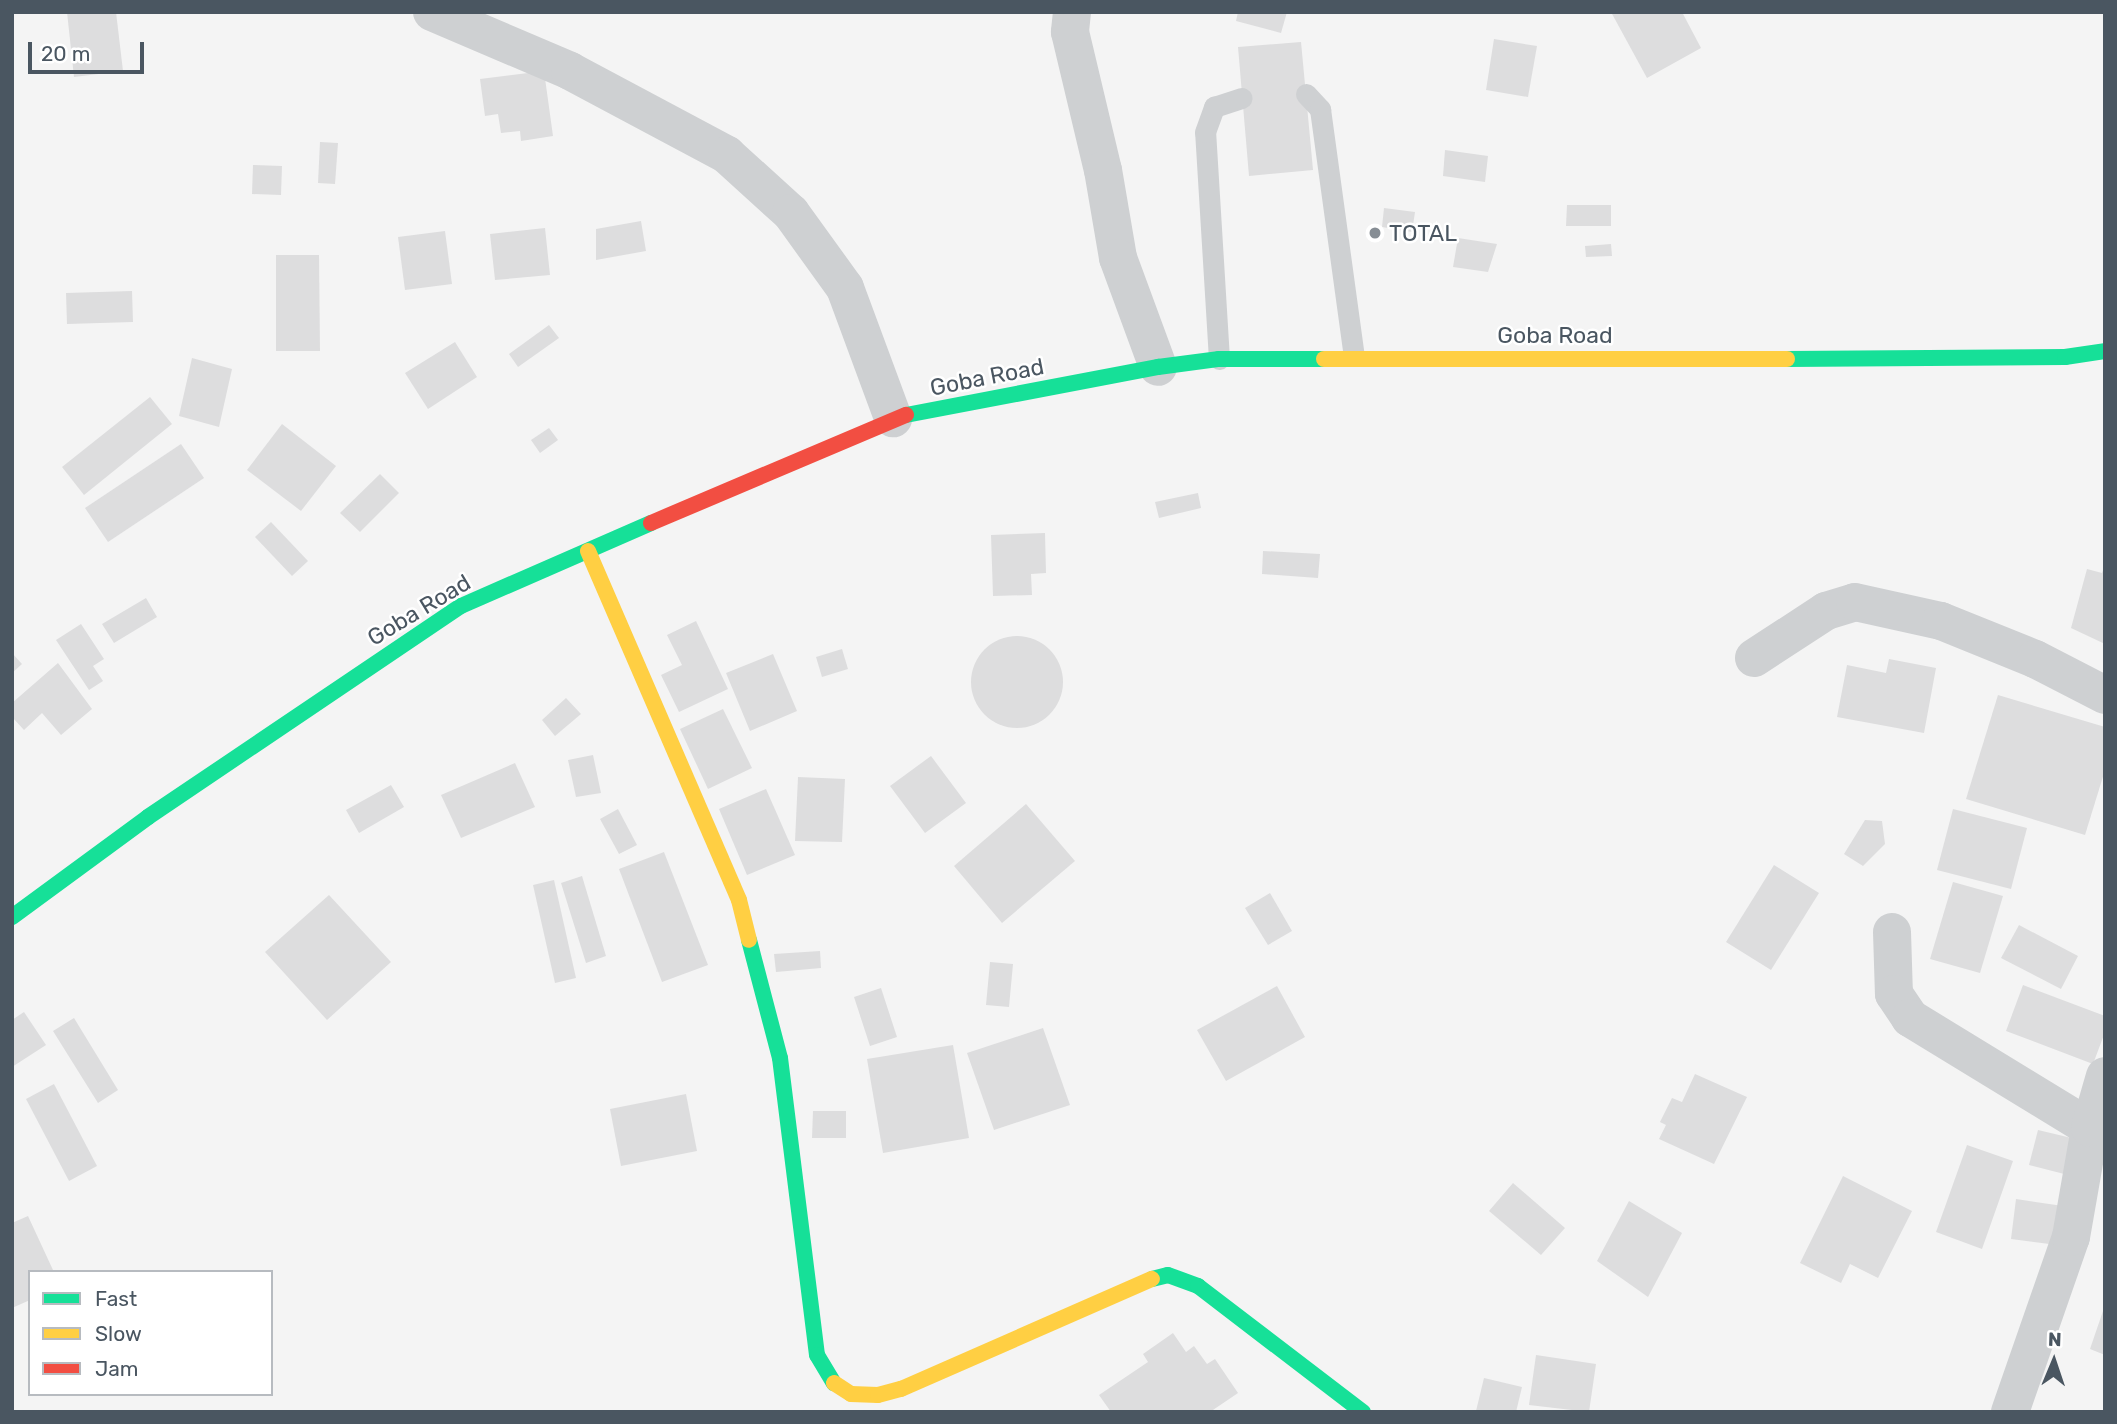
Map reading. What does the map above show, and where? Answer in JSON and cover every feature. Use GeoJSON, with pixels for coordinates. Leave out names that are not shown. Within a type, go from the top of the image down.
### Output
{"type":"FeatureCollection","features":[{"type":"Feature","properties":{"kind":"main road","name":"Goba Road"},"geometry":{"type":"LineString","coordinates":[[12,917],[159,810],[461,606],[893,418],[1158,367],[1219,359],[1354,356],[1956,359],[2065,357],[2105,351]]}},
{"type":"Feature","properties":{"kind":"main road"},"geometry":{"type":"LineString","coordinates":[[588,551],[739,900],[780,1058],[817,1354],[835,1385],[851,1394],[878,1395],[901,1389],[1150,1279],[1168,1275],[1198,1286],[1363,1412]]}},
{"type":"Feature","properties":{"kind":"street"},"geometry":{"type":"LineString","coordinates":[[1072,12],[1070,32],[1103,170],[1118,258],[1158,367]]}},
{"type":"Feature","properties":{"kind":"street"},"geometry":{"type":"LineString","coordinates":[[434,13],[570,71],[727,155],[791,213],[845,288],[893,418]]}},
{"type":"Feature","properties":{"kind":"street"},"geometry":{"type":"LineString","coordinates":[[1754,658],[1826,611],[1855,602],[1941,621],[2105,695]]}},
{"type":"Feature","properties":{"kind":"street"},"geometry":{"type":"LineString","coordinates":[[1892,932],[1894,994],[1910,1018],[2090,1128]]}},
{"type":"Feature","properties":{"kind":"street"},"geometry":{"type":"LineString","coordinates":[[2010,1412],[2071,1237],[2090,1128],[2105,1076]]}},
{"type":"Feature","properties":{"kind":"lane"},"geometry":{"type":"LineString","coordinates":[[1306,94],[1320,108],[1354,356]]}},
{"type":"Feature","properties":{"kind":"lane"},"geometry":{"type":"LineString","coordinates":[[1219,359],[1205,132],[1214,107],[1242,98]]}},
{"type":"Feature","properties":{"kind":"building"},"geometry":{"type":"Polygon","coordinates":[[[67,12],[116,12],[123,71],[74,77],[67,12]]]}},
{"type":"Feature","properties":{"kind":"building"},"geometry":{"type":"Polygon","coordinates":[[[1238,12],[1287,12],[1281,33],[1236,21],[1238,12]]]}},
{"type":"Feature","properties":{"kind":"building"},"geometry":{"type":"Polygon","coordinates":[[[1611,12],[1682,12],[1701,48],[1647,78],[1611,12]]]}},
{"type":"Feature","properties":{"kind":"building"},"geometry":{"type":"Polygon","coordinates":[[[1494,39],[1537,46],[1528,97],[1486,90],[1494,39]]]}},
{"type":"Feature","properties":{"kind":"building"},"geometry":{"type":"Polygon","coordinates":[[[1301,42],[1313,170],[1249,176],[1238,47],[1301,42]]]}},
{"type":"Feature","properties":{"kind":"building"},"geometry":{"type":"Polygon","coordinates":[[[544,71],[553,136],[521,141],[520,131],[501,133],[498,114],[485,116],[480,79],[544,71]]]}},
{"type":"Feature","properties":{"kind":"building"},"geometry":{"type":"Polygon","coordinates":[[[320,142],[338,143],[335,184],[318,183],[320,142]]]}},
{"type":"Feature","properties":{"kind":"building"},"geometry":{"type":"Polygon","coordinates":[[[1445,150],[1488,156],[1485,182],[1443,176],[1445,150]]]}},
{"type":"Feature","properties":{"kind":"building"},"geometry":{"type":"Polygon","coordinates":[[[253,165],[282,166],[281,195],[252,194],[253,165]]]}},
{"type":"Feature","properties":{"kind":"building"},"geometry":{"type":"Polygon","coordinates":[[[1567,205],[1611,205],[1611,226],[1566,226],[1567,205]]]}},
{"type":"Feature","properties":{"kind":"building"},"geometry":{"type":"Polygon","coordinates":[[[1384,208],[1415,212],[1412,232],[1382,227],[1384,208]]]}},
{"type":"Feature","properties":{"kind":"building"},"geometry":{"type":"Polygon","coordinates":[[[641,221],[646,251],[596,260],[596,229],[641,221]]]}},
{"type":"Feature","properties":{"kind":"building"},"geometry":{"type":"Polygon","coordinates":[[[545,228],[550,275],[495,280],[490,234],[545,228]]]}},
{"type":"Feature","properties":{"kind":"building"},"geometry":{"type":"Polygon","coordinates":[[[445,231],[452,284],[405,290],[398,237],[445,231]]]}},
{"type":"Feature","properties":{"kind":"building"},"geometry":{"type":"Polygon","coordinates":[[[1458,238],[1497,244],[1488,272],[1453,267],[1458,238]]]}},
{"type":"Feature","properties":{"kind":"building"},"geometry":{"type":"Polygon","coordinates":[[[1611,244],[1612,256],[1586,257],[1585,246],[1611,244]]]}},
{"type":"Feature","properties":{"kind":"building"},"geometry":{"type":"Polygon","coordinates":[[[276,255],[319,255],[320,351],[276,351],[276,255]]]}},
{"type":"Feature","properties":{"kind":"building"},"geometry":{"type":"Polygon","coordinates":[[[132,291],[133,322],[67,324],[66,293],[132,291]]]}},
{"type":"Feature","properties":{"kind":"building"},"geometry":{"type":"Polygon","coordinates":[[[549,325],[559,338],[518,367],[509,354],[549,325]]]}},
{"type":"Feature","properties":{"kind":"building"},"geometry":{"type":"Polygon","coordinates":[[[455,342],[477,377],[428,409],[405,373],[455,342]]]}},
{"type":"Feature","properties":{"kind":"building"},"geometry":{"type":"Polygon","coordinates":[[[192,358],[232,369],[219,427],[179,416],[192,358]]]}},
{"type":"Feature","properties":{"kind":"building"},"geometry":{"type":"Polygon","coordinates":[[[150,397],[172,424],[84,495],[62,467],[150,397]]]}},
{"type":"Feature","properties":{"kind":"building"},"geometry":{"type":"Polygon","coordinates":[[[282,424],[336,466],[301,511],[247,470],[282,424]]]}},
{"type":"Feature","properties":{"kind":"building"},"geometry":{"type":"Polygon","coordinates":[[[549,428],[558,440],[540,453],[531,440],[549,428]]]}},
{"type":"Feature","properties":{"kind":"building"},"geometry":{"type":"Polygon","coordinates":[[[181,444],[204,478],[108,542],[85,508],[181,444]]]}},
{"type":"Feature","properties":{"kind":"building"},"geometry":{"type":"Polygon","coordinates":[[[380,474],[399,493],[360,532],[340,513],[380,474]]]}},
{"type":"Feature","properties":{"kind":"building"},"geometry":{"type":"Polygon","coordinates":[[[1198,493],[1201,508],[1159,518],[1155,502],[1198,493]]]}},
{"type":"Feature","properties":{"kind":"building"},"geometry":{"type":"Polygon","coordinates":[[[271,522],[308,561],[292,576],[255,537],[271,522]]]}},
{"type":"Feature","properties":{"kind":"building"},"geometry":{"type":"Polygon","coordinates":[[[1045,533],[1046,573],[1031,574],[1032,595],[993,596],[991,535],[1045,533]]]}},
{"type":"Feature","properties":{"kind":"building"},"geometry":{"type":"Polygon","coordinates":[[[1263,551],[1320,554],[1318,578],[1262,574],[1263,551]]]}},
{"type":"Feature","properties":{"kind":"building"},"geometry":{"type":"Polygon","coordinates":[[[2105,564],[2105,644],[2071,628],[2087,569],[2102,573],[2105,564]]]}},
{"type":"Feature","properties":{"kind":"building"},"geometry":{"type":"Polygon","coordinates":[[[146,598],[157,617],[114,643],[102,624],[146,598]]]}},
{"type":"Feature","properties":{"kind":"building"},"geometry":{"type":"Polygon","coordinates":[[[696,621],[728,689],[679,712],[661,675],[682,665],[667,635],[696,621]]]}},
{"type":"Feature","properties":{"kind":"building"},"geometry":{"type":"Polygon","coordinates":[[[81,624],[104,659],[93,666],[103,681],[89,690],[56,640],[81,624]]]}},
{"type":"Feature","properties":{"kind":"building"},"geometry":{"type":"Polygon","coordinates":[[[1017,636],[1035,639],[1050,649],[1060,664],[1063,682],[1060,700],[1050,715],[1035,725],[1017,728],[999,725],[984,715],[974,700],[971,682],[974,664],[984,649],[999,639],[1017,636]]]}},
{"type":"Feature","properties":{"kind":"building"},"geometry":{"type":"Polygon","coordinates":[[[842,649],[848,669],[822,677],[816,657],[842,649]]]}},
{"type":"Feature","properties":{"kind":"building"},"geometry":{"type":"Polygon","coordinates":[[[12,653],[22,664],[12,673],[12,653]]]}},
{"type":"Feature","properties":{"kind":"building"},"geometry":{"type":"Polygon","coordinates":[[[773,654],[797,711],[750,731],[726,673],[773,654]]]}},
{"type":"Feature","properties":{"kind":"building"},"geometry":{"type":"Polygon","coordinates":[[[1889,659],[1936,668],[1924,733],[1837,717],[1847,665],[1886,673],[1889,659]]]}},
{"type":"Feature","properties":{"kind":"building"},"geometry":{"type":"Polygon","coordinates":[[[58,663],[92,709],[61,735],[42,713],[24,730],[12,717],[12,703],[58,663]]]}},
{"type":"Feature","properties":{"kind":"building"},"geometry":{"type":"Polygon","coordinates":[[[1998,695],[2105,727],[2105,770],[2085,835],[1966,799],[1998,695]]]}},
{"type":"Feature","properties":{"kind":"building"},"geometry":{"type":"Polygon","coordinates":[[[566,698],[581,714],[555,736],[542,720],[566,698]]]}},
{"type":"Feature","properties":{"kind":"building"},"geometry":{"type":"Polygon","coordinates":[[[723,709],[752,768],[708,789],[680,729],[723,709]]]}},
{"type":"Feature","properties":{"kind":"building"},"geometry":{"type":"Polygon","coordinates":[[[593,755],[601,793],[576,797],[568,760],[593,755]]]}},
{"type":"Feature","properties":{"kind":"building"},"geometry":{"type":"Polygon","coordinates":[[[931,756],[966,803],[925,833],[890,786],[931,756]]]}},
{"type":"Feature","properties":{"kind":"building"},"geometry":{"type":"Polygon","coordinates":[[[515,763],[535,807],[461,838],[441,795],[515,763]]]}},
{"type":"Feature","properties":{"kind":"building"},"geometry":{"type":"Polygon","coordinates":[[[798,777],[845,779],[842,842],[795,841],[798,777]]]}},
{"type":"Feature","properties":{"kind":"building"},"geometry":{"type":"Polygon","coordinates":[[[391,785],[404,807],[359,833],[346,810],[391,785]]]}},
{"type":"Feature","properties":{"kind":"building"},"geometry":{"type":"Polygon","coordinates":[[[766,789],[795,855],[747,875],[719,809],[766,789]]]}},
{"type":"Feature","properties":{"kind":"building"},"geometry":{"type":"Polygon","coordinates":[[[1026,804],[1075,861],[1002,923],[954,866],[1026,804]]]}},
{"type":"Feature","properties":{"kind":"building"},"geometry":{"type":"Polygon","coordinates":[[[618,809],[637,845],[619,854],[600,819],[618,809]]]}},
{"type":"Feature","properties":{"kind":"building"},"geometry":{"type":"Polygon","coordinates":[[[1953,809],[2027,828],[2011,889],[1937,870],[1953,809]]]}},
{"type":"Feature","properties":{"kind":"building"},"geometry":{"type":"Polygon","coordinates":[[[1865,820],[1882,821],[1885,844],[1863,866],[1844,854],[1865,820]]]}},
{"type":"Feature","properties":{"kind":"building"},"geometry":{"type":"Polygon","coordinates":[[[664,852],[708,965],[662,982],[619,869],[664,852]]]}},
{"type":"Feature","properties":{"kind":"building"},"geometry":{"type":"Polygon","coordinates":[[[1774,865],[1819,893],[1771,970],[1726,942],[1774,865]]]}},
{"type":"Feature","properties":{"kind":"building"},"geometry":{"type":"Polygon","coordinates":[[[582,876],[606,956],[586,963],[561,883],[582,876]]]}},
{"type":"Feature","properties":{"kind":"building"},"geometry":{"type":"Polygon","coordinates":[[[554,880],[576,978],[555,983],[533,885],[554,880]]]}},
{"type":"Feature","properties":{"kind":"building"},"geometry":{"type":"Polygon","coordinates":[[[1953,882],[2003,896],[1980,973],[1930,959],[1953,882]]]}},
{"type":"Feature","properties":{"kind":"building"},"geometry":{"type":"Polygon","coordinates":[[[1270,893],[1292,931],[1268,945],[1245,908],[1270,893]]]}},
{"type":"Feature","properties":{"kind":"building"},"geometry":{"type":"Polygon","coordinates":[[[329,895],[391,962],[327,1020],[265,952],[329,895]]]}},
{"type":"Feature","properties":{"kind":"building"},"geometry":{"type":"Polygon","coordinates":[[[2019,925],[2078,956],[2061,989],[2001,958],[2019,925]]]}},
{"type":"Feature","properties":{"kind":"building"},"geometry":{"type":"Polygon","coordinates":[[[820,951],[821,968],[776,972],[774,954],[820,951]]]}},
{"type":"Feature","properties":{"kind":"building"},"geometry":{"type":"Polygon","coordinates":[[[990,962],[1013,964],[1009,1007],[986,1005],[990,962]]]}},
{"type":"Feature","properties":{"kind":"building"},"geometry":{"type":"Polygon","coordinates":[[[2023,985],[2105,1016],[2105,1032],[2093,1064],[2006,1031],[2023,985]]]}},
{"type":"Feature","properties":{"kind":"building"},"geometry":{"type":"Polygon","coordinates":[[[1277,986],[1305,1037],[1226,1081],[1197,1030],[1277,986]]]}},
{"type":"Feature","properties":{"kind":"building"},"geometry":{"type":"Polygon","coordinates":[[[881,988],[897,1037],[870,1046],[854,997],[881,988]]]}},
{"type":"Feature","properties":{"kind":"building"},"geometry":{"type":"Polygon","coordinates":[[[24,1012],[46,1045],[12,1067],[12,1020],[24,1012]]]}},
{"type":"Feature","properties":{"kind":"building"},"geometry":{"type":"Polygon","coordinates":[[[74,1018],[118,1090],[98,1103],[53,1031],[74,1018]]]}},
{"type":"Feature","properties":{"kind":"building"},"geometry":{"type":"Polygon","coordinates":[[[1043,1028],[1070,1105],[994,1130],[967,1053],[1043,1028]]]}},
{"type":"Feature","properties":{"kind":"building"},"geometry":{"type":"Polygon","coordinates":[[[953,1045],[969,1138],[883,1153],[867,1059],[953,1045]]]}},
{"type":"Feature","properties":{"kind":"building"},"geometry":{"type":"Polygon","coordinates":[[[1695,1074],[1747,1097],[1714,1164],[1659,1139],[1666,1125],[1660,1122],[1672,1098],[1682,1102],[1695,1074]]]}},
{"type":"Feature","properties":{"kind":"building"},"geometry":{"type":"Polygon","coordinates":[[[54,1084],[97,1166],[69,1181],[26,1099],[54,1084]]]}},
{"type":"Feature","properties":{"kind":"building"},"geometry":{"type":"Polygon","coordinates":[[[686,1094],[697,1151],[621,1166],[610,1109],[686,1094]]]}},
{"type":"Feature","properties":{"kind":"building"},"geometry":{"type":"Polygon","coordinates":[[[813,1111],[846,1111],[846,1138],[812,1138],[813,1111]]]}},
{"type":"Feature","properties":{"kind":"building"},"geometry":{"type":"Polygon","coordinates":[[[2038,1130],[2080,1140],[2072,1176],[2029,1165],[2038,1130]]]}},
{"type":"Feature","properties":{"kind":"building"},"geometry":{"type":"Polygon","coordinates":[[[1967,1145],[2013,1161],[1982,1249],[1936,1232],[1967,1145]]]}},
{"type":"Feature","properties":{"kind":"building"},"geometry":{"type":"Polygon","coordinates":[[[1843,1176],[1912,1211],[1878,1278],[1850,1264],[1841,1283],[1800,1263],[1843,1176]]]}},
{"type":"Feature","properties":{"kind":"building"},"geometry":{"type":"Polygon","coordinates":[[[1513,1183],[1565,1228],[1541,1255],[1489,1211],[1513,1183]]]}},
{"type":"Feature","properties":{"kind":"building"},"geometry":{"type":"Polygon","coordinates":[[[2016,1199],[2063,1206],[2057,1245],[2011,1239],[2016,1199]]]}},
{"type":"Feature","properties":{"kind":"building"},"geometry":{"type":"Polygon","coordinates":[[[1629,1201],[1682,1233],[1648,1297],[1597,1261],[1629,1201]]]}},
{"type":"Feature","properties":{"kind":"building"},"geometry":{"type":"Polygon","coordinates":[[[28,1216],[53,1270],[28,1270],[28,1301],[12,1308],[12,1223],[28,1216]]]}},
{"type":"Feature","properties":{"kind":"building"},"geometry":{"type":"Polygon","coordinates":[[[2105,1308],[2105,1355],[2090,1349],[2105,1308]]]}},
{"type":"Feature","properties":{"kind":"building"},"geometry":{"type":"Polygon","coordinates":[[[1173,1333],[1186,1352],[1194,1346],[1207,1364],[1215,1359],[1238,1393],[1210,1412],[1111,1412],[1099,1395],[1148,1362],[1143,1354],[1173,1333]]]}},
{"type":"Feature","properties":{"kind":"building"},"geometry":{"type":"Polygon","coordinates":[[[1536,1355],[1596,1364],[1589,1412],[1529,1405],[1536,1355]]]}},
{"type":"Feature","properties":{"kind":"building"},"geometry":{"type":"Polygon","coordinates":[[[1484,1378],[1522,1387],[1516,1412],[1476,1411],[1484,1378]]]}},
{"type":"Feature","properties":{"kind":"traffic: fast"},"geometry":{"type":"LineString","coordinates":[[1787,359],[2065,357],[2105,351]]}},
{"type":"Feature","properties":{"kind":"traffic: fast"},"geometry":{"type":"LineString","coordinates":[[906,415],[1158,367],[1219,359],[1324,359]]}},
{"type":"Feature","properties":{"kind":"traffic: fast"},"geometry":{"type":"LineString","coordinates":[[12,917],[148,817],[461,606],[651,523]]}},
{"type":"Feature","properties":{"kind":"traffic: fast"},"geometry":{"type":"LineString","coordinates":[[749,940],[780,1058],[817,1355],[834,1383]]}},
{"type":"Feature","properties":{"kind":"traffic: fast"},"geometry":{"type":"LineString","coordinates":[[1152,1279],[1168,1275],[1198,1286],[1363,1412]]}},
{"type":"Feature","properties":{"kind":"traffic: slow"},"geometry":{"type":"LineString","coordinates":[[1324,359],[1787,359]]}},
{"type":"Feature","properties":{"kind":"traffic: slow"},"geometry":{"type":"LineString","coordinates":[[588,551],[739,900],[749,940]]}},
{"type":"Feature","properties":{"kind":"traffic: slow"},"geometry":{"type":"LineString","coordinates":[[834,1383],[851,1394],[878,1395],[901,1389],[1152,1279]]}},
{"type":"Feature","properties":{"kind":"traffic: jam"},"geometry":{"type":"LineString","coordinates":[[651,523],[906,415]]}},
{"type":"Feature","properties":{"kind":"place","name":"TOTAL"},"geometry":{"type":"Point","coordinates":[1375,233]}}]}
